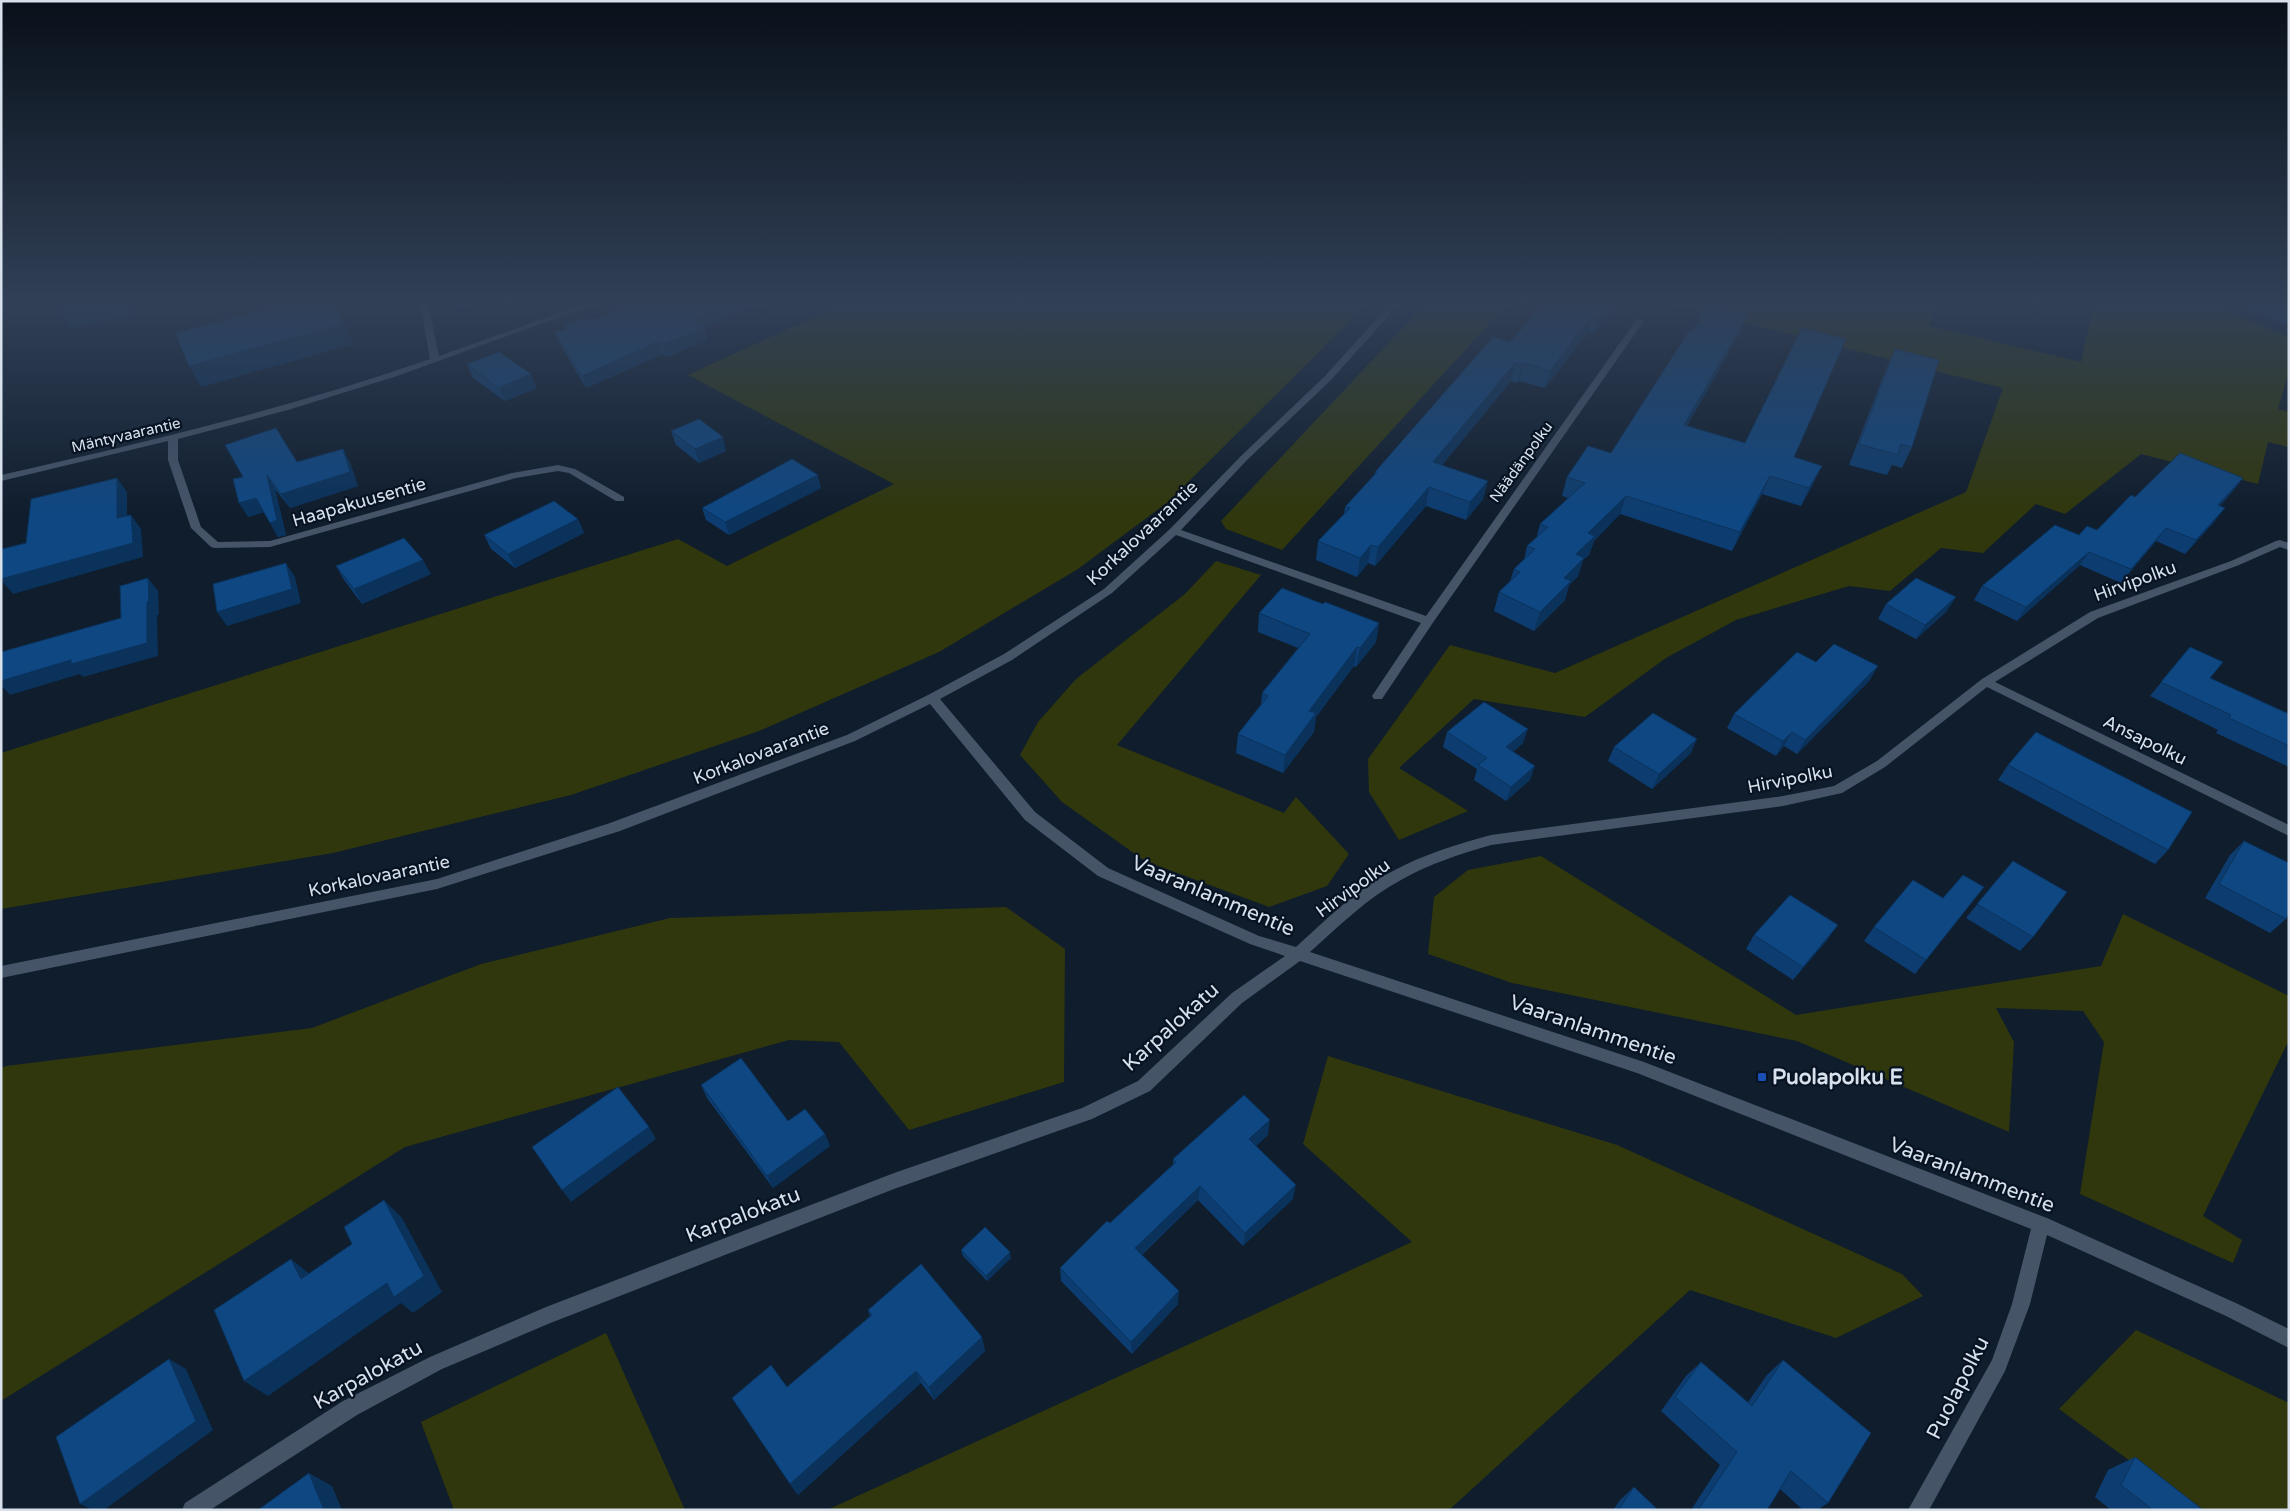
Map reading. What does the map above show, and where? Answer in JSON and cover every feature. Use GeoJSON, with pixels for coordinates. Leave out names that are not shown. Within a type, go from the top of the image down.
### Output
{"type":"FeatureCollection","features":[{"type":"Feature","properties":{"kind":"street","name":"Mäntyvaarantie"},"geometry":{"type":"LineString","coordinates":[[1,478],[173,438],[326,396],[397,373]]}},
{"type":"Feature","properties":{"kind":"street","name":"Korkalovaarantie"},"geometry":{"type":"LineString","coordinates":[[1,972],[437,884],[615,827],[850,738],[932,698],[1008,657],[1108,591],[1174,531],[1244,458],[1333,373]]}},
{"type":"Feature","properties":{"kind":"street","name":"Näädänpolku"},"geometry":{"type":"LineString","coordinates":[[1378,696],[1428,621],[1604,373]]}},
{"type":"Feature","properties":{"kind":"street","name":"Haapakuusentie"},"geometry":{"type":"LineString","coordinates":[[173,438],[173,460],[196,528],[215,545],[270,544],[515,475],[558,468],[572,471],[620,499]]}},
{"type":"Feature","properties":{"kind":"street"},"geometry":{"type":"LineString","coordinates":[[1174,531],[1428,621]]}},
{"type":"Feature","properties":{"kind":"street","name":"Hirvipolku"},"geometry":{"type":"LineString","coordinates":[[1298,954],[1348,909],[1395,876],[1458,850],[1491,840],[1784,801],[1837,790],[1881,764],[1986,682],[2094,615],[2235,563],[2280,543],[2289,546]]}},
{"type":"Feature","properties":{"kind":"street","name":"Ansapolku"},"geometry":{"type":"LineString","coordinates":[[1986,682],[2289,831]]}},
{"type":"Feature","properties":{"kind":"street","name":"Vaaranlammentie"},"geometry":{"type":"LineString","coordinates":[[932,698],[1030,816],[1103,872],[1255,940],[1639,1067],[2041,1224],[2232,1310],[2289,1339]]}},
{"type":"Feature","properties":{"kind":"street","name":"Karpalokatu"},"geometry":{"type":"LineString","coordinates":[[192,1510],[350,1408],[436,1363],[546,1316],[894,1181],[1086,1114],[1144,1086],[1237,998],[1298,954]]}},
{"type":"Feature","properties":{"kind":"street","name":"Puolapolku"},"geometry":{"type":"LineString","coordinates":[[1918,1510],[1999,1365],[2021,1304],[2041,1224]]}},
{"type":"Feature","properties":{"kind":"green space"},"geometry":{"type":"Polygon","coordinates":[[[693,373],[1298,373],[1168,502],[1078,569],[939,652],[759,731],[571,795],[333,853],[1,909],[1,753],[678,539],[727,566],[894,484],[688,375],[693,373]]]}},
{"type":"Feature","properties":{"kind":"green space"},"geometry":{"type":"Polygon","coordinates":[[[1361,373],[1444,373],[1282,550],[1226,529],[1221,521],[1361,373]]]}},
{"type":"Feature","properties":{"kind":"green space"},"geometry":{"type":"Polygon","coordinates":[[[1942,373],[2289,373],[2278,409],[2289,412],[2289,447],[2268,442],[2258,484],[2141,454],[2065,514],[2036,504],[1983,553],[1941,548],[1890,591],[1849,586],[1736,620],[1666,658],[1585,717],[1474,699],[1399,768],[1468,811],[1399,840],[1369,792],[1368,759],[1450,645],[1555,673],[1966,492],[2003,388],[1942,373]]]}},
{"type":"Feature","properties":{"kind":"green space"},"geometry":{"type":"Polygon","coordinates":[[[1216,561],[1261,575],[1117,745],[1284,813],[1296,797],[1349,854],[1327,886],[1269,907],[1145,861],[1062,802],[1020,755],[1038,722],[1076,679],[1185,594],[1216,561]]]}},
{"type":"Feature","properties":{"kind":"green space"},"geometry":{"type":"Polygon","coordinates":[[[1541,856],[1796,1015],[2101,966],[2123,914],[2289,996],[2289,1040],[2203,1216],[2242,1240],[2233,1263],[2080,1194],[2104,1042],[2083,1011],[1996,1008],[2014,1042],[2009,1132],[1797,1041],[1512,983],[1428,954],[1434,897],[1468,870],[1541,856]]]}},
{"type":"Feature","properties":{"kind":"green space"},"geometry":{"type":"Polygon","coordinates":[[[1006,907],[1065,949],[1064,1082],[909,1130],[839,1042],[789,1040],[405,1147],[1,1401],[1,1068],[312,1028],[481,964],[670,918],[1006,907]]]}},
{"type":"Feature","properties":{"kind":"green space"},"geometry":{"type":"Polygon","coordinates":[[[1328,1056],[1617,1145],[1902,1274],[1923,1296],[1836,1338],[1690,1290],[1449,1510],[827,1510],[1412,1242],[1303,1144],[1328,1056]]]}},
{"type":"Feature","properties":{"kind":"green space"},"geometry":{"type":"Polygon","coordinates":[[[2136,1330],[2289,1403],[2289,1510],[2197,1510],[2059,1409],[2136,1330]]]}},
{"type":"Feature","properties":{"kind":"green space"},"geometry":{"type":"Polygon","coordinates":[[[606,1333],[685,1510],[454,1510],[421,1422],[606,1333]]]}},
{"type":"Feature","properties":{"kind":"building"},"geometry":{"type":"Polygon","coordinates":[[[478,373],[531,374],[499,388],[478,373]]]}},
{"type":"Feature","properties":{"kind":"building"},"geometry":{"type":"Polygon","coordinates":[[[580,373],[590,373],[582,376],[580,373]]]}},
{"type":"Feature","properties":{"kind":"building"},"geometry":{"type":"Polygon","coordinates":[[[1462,373],[1507,373],[1433,462],[1488,481],[1470,502],[1429,487],[1378,547],[1371,545],[1360,558],[1318,541],[1350,508],[1345,507],[1377,472],[1375,472],[1462,373]]]}},
{"type":"Feature","properties":{"kind":"building"},"geometry":{"type":"Polygon","coordinates":[[[1662,373],[1714,373],[1684,425],[1745,443],[1780,373],[1831,373],[1794,457],[1822,466],[1809,488],[1770,476],[1740,532],[1626,496],[1588,533],[1595,536],[1576,554],[1584,558],[1564,578],[1571,581],[1540,612],[1499,592],[1520,572],[1514,569],[1535,549],[1527,546],[1548,527],[1540,524],[1585,483],[1567,477],[1588,446],[1611,453],[1662,373]]]}},
{"type":"Feature","properties":{"kind":"building"},"geometry":{"type":"Polygon","coordinates":[[[1886,373],[1935,373],[1912,447],[1901,444],[1898,455],[1859,444],[1886,373]]]}},
{"type":"Feature","properties":{"kind":"building"},"geometry":{"type":"Polygon","coordinates":[[[699,419],[723,437],[695,449],[671,431],[699,419]]]}},
{"type":"Feature","properties":{"kind":"building"},"geometry":{"type":"Polygon","coordinates":[[[276,428],[297,462],[343,449],[350,472],[281,494],[267,475],[277,520],[270,523],[256,498],[239,503],[233,479],[243,477],[225,445],[276,428]]]}},
{"type":"Feature","properties":{"kind":"building"},"geometry":{"type":"Polygon","coordinates":[[[2180,453],[2243,478],[2218,505],[2225,508],[2196,540],[2166,528],[2131,569],[2089,552],[2026,607],[1982,586],[2055,525],[2079,535],[2087,526],[2097,530],[2131,495],[2135,497],[2180,453]]]}},
{"type":"Feature","properties":{"kind":"building"},"geometry":{"type":"Polygon","coordinates":[[[792,459],[818,475],[725,522],[702,508],[792,459]]]}},
{"type":"Feature","properties":{"kind":"building"},"geometry":{"type":"Polygon","coordinates":[[[117,478],[117,518],[131,515],[133,543],[1,579],[2,549],[26,543],[31,499],[117,478]]]}},
{"type":"Feature","properties":{"kind":"building"},"geometry":{"type":"Polygon","coordinates":[[[554,501],[578,519],[508,554],[484,535],[554,501]]]}},
{"type":"Feature","properties":{"kind":"building"},"geometry":{"type":"Polygon","coordinates":[[[404,538],[423,560],[354,589],[336,566],[404,538]]]}},
{"type":"Feature","properties":{"kind":"building"},"geometry":{"type":"Polygon","coordinates":[[[286,563],[292,589],[217,612],[213,584],[286,563]]]}},
{"type":"Feature","properties":{"kind":"building"},"geometry":{"type":"Polygon","coordinates":[[[148,578],[147,643],[71,664],[71,660],[1,681],[1,652],[121,618],[120,586],[148,578]]]}},
{"type":"Feature","properties":{"kind":"building"},"geometry":{"type":"Polygon","coordinates":[[[1916,578],[1956,597],[1925,625],[1886,604],[1916,578]]]}},
{"type":"Feature","properties":{"kind":"building"},"geometry":{"type":"Polygon","coordinates":[[[1282,588],[1379,623],[1360,648],[1357,647],[1309,711],[1316,713],[1285,755],[1238,734],[1268,696],[1262,693],[1310,634],[1259,613],[1282,588]]]}},
{"type":"Feature","properties":{"kind":"building"},"geometry":{"type":"Polygon","coordinates":[[[1834,644],[1878,666],[1805,740],[1792,732],[1783,741],[1734,714],[1797,652],[1816,662],[1834,644]]]}},
{"type":"Feature","properties":{"kind":"building"},"geometry":{"type":"Polygon","coordinates":[[[2190,647],[2223,662],[2210,678],[2289,714],[2289,746],[2229,718],[2231,715],[2161,682],[2190,647]]]}},
{"type":"Feature","properties":{"kind":"building"},"geometry":{"type":"Polygon","coordinates":[[[1484,702],[1528,729],[1506,747],[1535,766],[1511,787],[1478,765],[1487,758],[1447,732],[1484,702]]]}},
{"type":"Feature","properties":{"kind":"building"},"geometry":{"type":"Polygon","coordinates":[[[1653,713],[1697,739],[1659,774],[1614,747],[1653,713]]]}},
{"type":"Feature","properties":{"kind":"building"},"geometry":{"type":"Polygon","coordinates":[[[2036,732],[2192,812],[2168,850],[2008,765],[2036,732]]]}},
{"type":"Feature","properties":{"kind":"building"},"geometry":{"type":"Polygon","coordinates":[[[2244,841],[2289,863],[2289,913],[2286,919],[2219,884],[2244,841]]]}},
{"type":"Feature","properties":{"kind":"building"},"geometry":{"type":"Polygon","coordinates":[[[2013,861],[2067,892],[2033,937],[1977,904],[2013,861]]]}},
{"type":"Feature","properties":{"kind":"building"},"geometry":{"type":"Polygon","coordinates":[[[1963,875],[1984,887],[1926,960],[1874,927],[1913,880],[1943,898],[1963,875]]]}},
{"type":"Feature","properties":{"kind":"building"},"geometry":{"type":"Polygon","coordinates":[[[1790,895],[1838,925],[1803,967],[1754,935],[1790,895]]]}},
{"type":"Feature","properties":{"kind":"building"},"geometry":{"type":"Polygon","coordinates":[[[741,1058],[788,1121],[805,1109],[825,1134],[767,1176],[701,1085],[741,1058]]]}},
{"type":"Feature","properties":{"kind":"building"},"geometry":{"type":"Polygon","coordinates":[[[618,1087],[649,1127],[562,1190],[532,1147],[618,1087]]]}},
{"type":"Feature","properties":{"kind":"building"},"geometry":{"type":"Polygon","coordinates":[[[1244,1095],[1270,1120],[1249,1139],[1296,1185],[1245,1233],[1200,1186],[1135,1248],[1179,1291],[1131,1342],[1060,1268],[1107,1221],[1110,1223],[1176,1162],[1173,1159],[1244,1095]]]}},
{"type":"Feature","properties":{"kind":"building"},"geometry":{"type":"Polygon","coordinates":[[[384,1200],[424,1276],[394,1297],[387,1283],[244,1381],[214,1310],[291,1259],[301,1279],[352,1244],[344,1227],[384,1200]]]}},
{"type":"Feature","properties":{"kind":"building"},"geometry":{"type":"Polygon","coordinates":[[[985,1227],[1010,1252],[986,1276],[961,1250],[985,1227]]]}},
{"type":"Feature","properties":{"kind":"building"},"geometry":{"type":"Polygon","coordinates":[[[921,1264],[982,1337],[929,1387],[916,1371],[790,1484],[732,1398],[771,1365],[787,1387],[872,1315],[868,1310],[921,1264]]]}},
{"type":"Feature","properties":{"kind":"building"},"geometry":{"type":"Polygon","coordinates":[[[169,1359],[196,1421],[80,1504],[56,1437],[169,1359]]]}},
{"type":"Feature","properties":{"kind":"building"},"geometry":{"type":"Polygon","coordinates":[[[1783,1360],[1871,1433],[1828,1503],[1791,1471],[1767,1510],[1698,1510],[1737,1452],[1675,1397],[1701,1362],[1752,1406],[1783,1360]]]}},
{"type":"Feature","properties":{"kind":"building"},"geometry":{"type":"Polygon","coordinates":[[[2135,1457],[2203,1510],[2153,1510],[2121,1485],[2135,1457]]]}},
{"type":"Feature","properties":{"kind":"building"},"geometry":{"type":"Polygon","coordinates":[[[309,1473],[324,1510],[258,1510],[309,1473]]]}},
{"type":"Feature","properties":{"kind":"building"},"geometry":{"type":"Polygon","coordinates":[[[1634,1487],[1658,1510],[1618,1510],[1634,1487]]]}},
{"type":"Feature","properties":{"kind":"place","name":"Puolapolku E"},"geometry":{"type":"Point","coordinates":[1762,1077]}}]}
